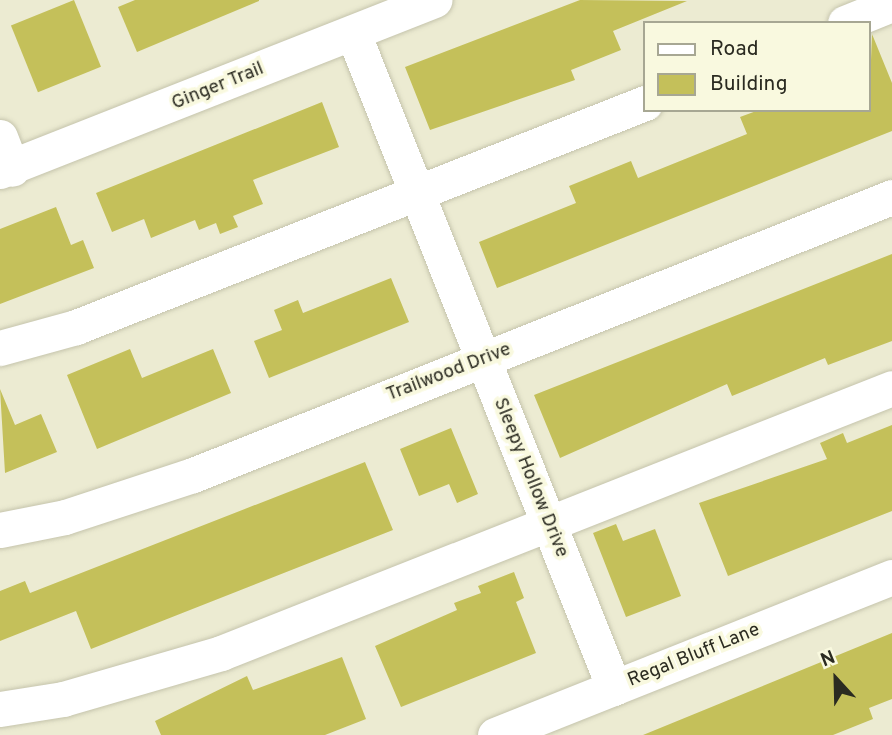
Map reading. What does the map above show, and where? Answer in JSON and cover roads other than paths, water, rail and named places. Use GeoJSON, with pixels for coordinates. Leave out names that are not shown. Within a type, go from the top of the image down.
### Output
{"type":"FeatureCollection","features":[{"type":"Feature","properties":{"kind":"street","name":"Ginger Trail"},"geometry":{"type":"LineString","coordinates":[[4,159],[353,33],[435,0]]}},
{"type":"Feature","properties":{"kind":"street"},"geometry":{"type":"LineString","coordinates":[[850,21],[892,4]]}},
{"type":"Feature","properties":{"kind":"street","name":"Sleepy Hollow Drive"},"geometry":{"type":"LineString","coordinates":[[353,33],[614,688]]}},
{"type":"Feature","properties":{"kind":"street"},"geometry":{"type":"LineString","coordinates":[[0,348],[76,327],[644,103]]}},
{"type":"Feature","properties":{"kind":"street","name":"Trailwood Drive"},"geometry":{"type":"LineString","coordinates":[[0,530],[65,517],[193,475],[892,197]]}},
{"type":"Feature","properties":{"kind":"street"},"geometry":{"type":"LineString","coordinates":[[0,709],[63,699],[221,653],[892,388]]}},
{"type":"Feature","properties":{"kind":"street","name":"Regal Bluff Lane"},"geometry":{"type":"LineString","coordinates":[[495,735],[892,577]]}}]}
